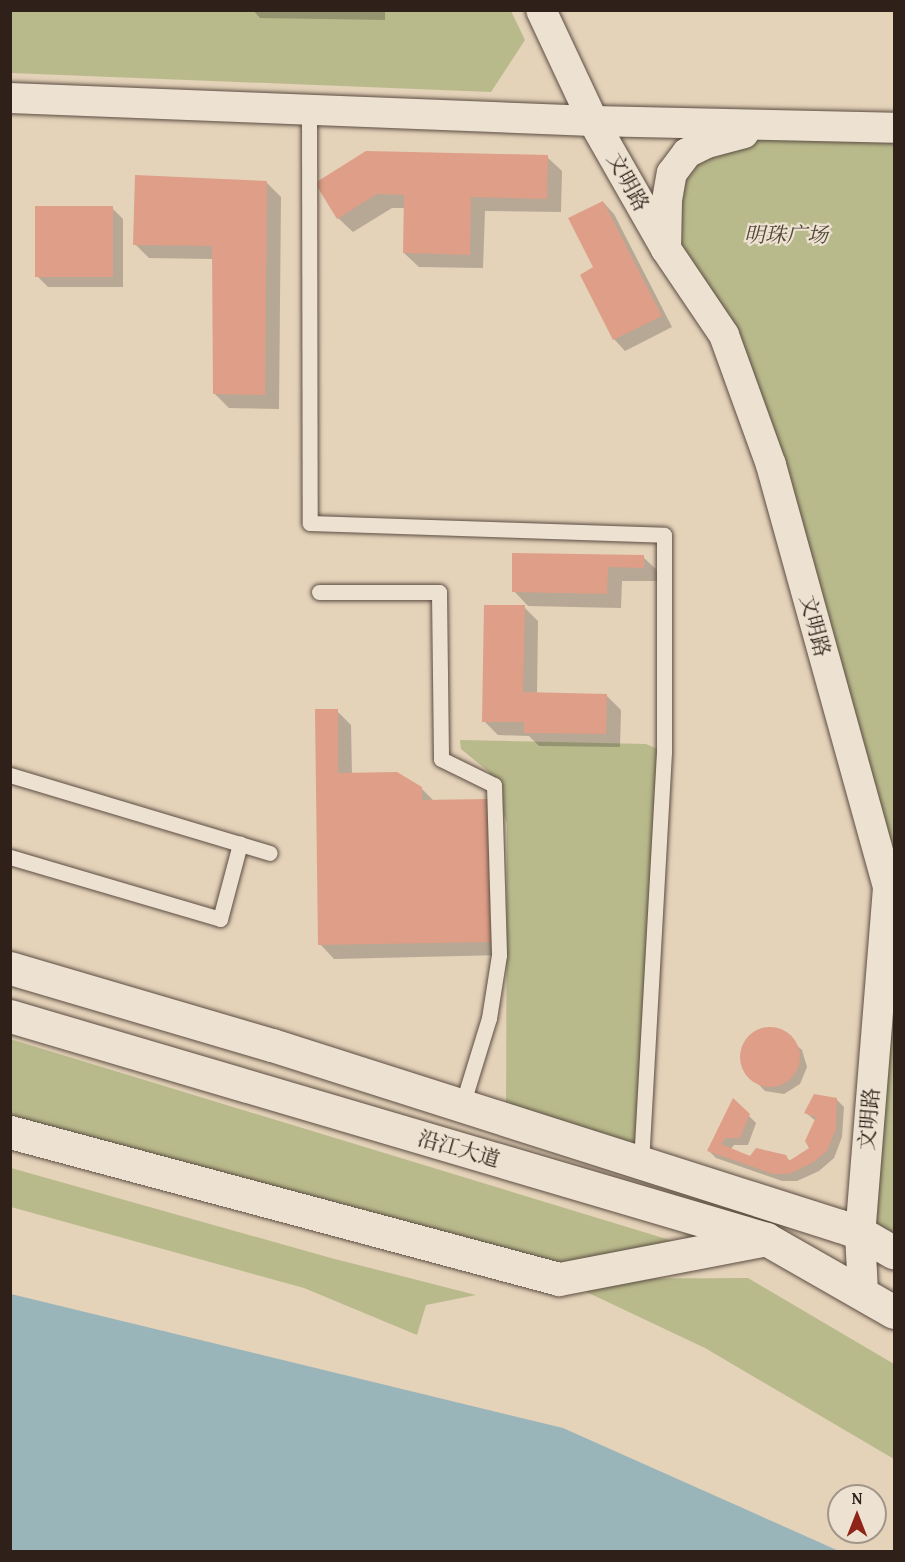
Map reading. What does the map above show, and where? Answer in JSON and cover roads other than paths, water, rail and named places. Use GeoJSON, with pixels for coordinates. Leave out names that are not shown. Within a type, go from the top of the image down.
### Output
{"type":"FeatureCollection","features":[{"type":"Feature","properties":{"kind":"main road","name":"沿江大道"},"geometry":{"type":"LineString","coordinates":[[10,968],[272,1045],[860,1233],[894,1253]]}},
{"type":"Feature","properties":{"kind":"main road","name":"沿江大道"},"geometry":{"type":"LineString","coordinates":[[10,1016],[766,1239],[894,1312]]}},
{"type":"Feature","properties":{"kind":"main road"},"geometry":{"type":"LineString","coordinates":[[10,1132],[559,1279],[766,1239]]}},
{"type":"Feature","properties":{"kind":"street","name":"文明路"},"geometry":{"type":"LineString","coordinates":[[541,10],[593,121],[666,249],[724,335],[771,465],[888,888],[860,1233],[863,1293]]}},
{"type":"Feature","properties":{"kind":"street"},"geometry":{"type":"LineString","coordinates":[[10,98],[593,121],[894,128]]}},
{"type":"Feature","properties":{"kind":"street"},"geometry":{"type":"LineString","coordinates":[[666,249],[667,200],[672,173],[687,153],[707,143],[774,125]]}},
{"type":"Feature","properties":{"kind":"lane"},"geometry":{"type":"LineString","coordinates":[[309,110],[310,523],[664,535],[664,752],[641,1163]]}},
{"type":"Feature","properties":{"kind":"lane"},"geometry":{"type":"LineString","coordinates":[[319,592],[439,592],[441,759],[494,785],[499,955],[489,1018],[462,1106]]}},
{"type":"Feature","properties":{"kind":"lane"},"geometry":{"type":"LineString","coordinates":[[10,776],[270,853]]}},
{"type":"Feature","properties":{"kind":"lane"},"geometry":{"type":"LineString","coordinates":[[10,857],[220,919],[240,844]]}},
{"type":"Feature","properties":{"kind":"water"},"geometry":{"type":"Polygon","coordinates":[[[11,1294],[563,1428],[839,1551],[11,1551],[11,1294]]]}},
{"type":"Feature","properties":{"kind":"park label","name":"明珠广场"},"geometry":{"type":"Point","coordinates":[786,235]}}]}
